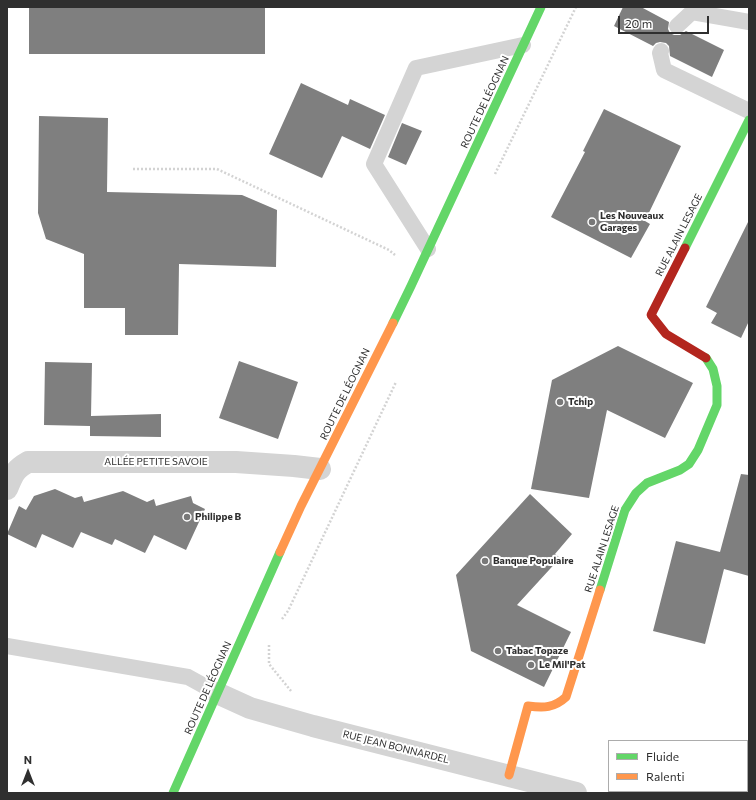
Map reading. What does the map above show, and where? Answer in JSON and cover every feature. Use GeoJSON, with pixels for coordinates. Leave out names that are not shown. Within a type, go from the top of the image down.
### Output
{"type":"FeatureCollection","features":[{"type":"Feature","properties":{"kind":"main road","name":"ROUTE DE LÉOGNAN"},"geometry":{"type":"LineString","coordinates":[[173,793],[301,506],[416,274],[541,7]]}},
{"type":"Feature","properties":{"kind":"main road","name":"RUE ALAIN LESAGE"},"geometry":{"type":"LineString","coordinates":[[509,775],[528,706],[545,708],[558,705],[566,697],[625,510],[636,493],[647,483],[680,470],[689,464],[698,450],[712,420],[717,405],[717,386],[713,369],[706,358],[666,334],[651,315],[749,120]]}},
{"type":"Feature","properties":{"kind":"street","name":"ALLÉE PETITE SAVOIE"},"geometry":{"type":"LineString","coordinates":[[7,489],[18,468],[28,462],[236,462],[320,469]]}},
{"type":"Feature","properties":{"kind":"street","name":"RUE JEAN BONNARDEL"},"geometry":{"type":"LineString","coordinates":[[218,693],[250,708],[314,726],[576,793]]}},
{"type":"Feature","properties":{"kind":"lane"},"geometry":{"type":"LineString","coordinates":[[677,26],[692,12],[749,22]]}},
{"type":"Feature","properties":{"kind":"lane"},"geometry":{"type":"LineString","coordinates":[[428,249],[374,164],[416,68],[523,45]]}},
{"type":"Feature","properties":{"kind":"lane"},"geometry":{"type":"LineString","coordinates":[[661,51],[660,53],[664,70],[749,111]]}},
{"type":"Feature","properties":{"kind":"lane"},"geometry":{"type":"LineString","coordinates":[[7,646],[188,677],[218,693]]}},
{"type":"Feature","properties":{"kind":"path"},"geometry":{"type":"LineString","coordinates":[[493,179],[576,7]]}},
{"type":"Feature","properties":{"kind":"path"},"geometry":{"type":"LineString","coordinates":[[133,169],[218,169],[389,250],[416,274]]}},
{"type":"Feature","properties":{"kind":"path"},"geometry":{"type":"LineString","coordinates":[[279,623],[288,611],[396,380]]}},
{"type":"Feature","properties":{"kind":"path"},"geometry":{"type":"LineString","coordinates":[[269,642],[269,664],[309,713],[314,726]]}},
{"type":"Feature","properties":{"kind":"building"},"geometry":{"type":"Polygon","coordinates":[[[29,7],[265,7],[265,54],[29,54],[29,7]]]}},
{"type":"Feature","properties":{"kind":"building"},"geometry":{"type":"Polygon","coordinates":[[[623,7],[641,7],[669,22],[668,29],[670,33],[680,35],[686,31],[724,50],[712,77],[670,56],[669,46],[666,43],[660,42],[653,46],[614,26],[623,7]]]}},
{"type":"Feature","properties":{"kind":"building"},"geometry":{"type":"Polygon","coordinates":[[[301,83],[348,105],[350,99],[385,115],[370,149],[342,136],[322,178],[269,154],[301,83]]]}},
{"type":"Feature","properties":{"kind":"building"},"geometry":{"type":"Polygon","coordinates":[[[604,109],[681,146],[645,221],[650,224],[631,258],[551,217],[585,152],[583,151],[604,109]]]}},
{"type":"Feature","properties":{"kind":"building"},"geometry":{"type":"Polygon","coordinates":[[[39,116],[108,118],[107,192],[242,195],[277,210],[276,267],[179,264],[178,335],[125,335],[125,308],[84,308],[84,254],[46,239],[38,213],[39,116]]]}},
{"type":"Feature","properties":{"kind":"building"},"geometry":{"type":"Polygon","coordinates":[[[402,123],[422,131],[406,165],[388,157],[402,123]]]}},
{"type":"Feature","properties":{"kind":"building"},"geometry":{"type":"Polygon","coordinates":[[[749,220],[749,321],[741,338],[711,323],[717,313],[706,307],[749,220]]]}},
{"type":"Feature","properties":{"kind":"building"},"geometry":{"type":"Polygon","coordinates":[[[618,346],[693,383],[665,438],[607,410],[589,498],[531,489],[552,380],[618,346]]]}},
{"type":"Feature","properties":{"kind":"building"},"geometry":{"type":"Polygon","coordinates":[[[239,361],[298,382],[278,439],[219,418],[239,361]]]}},
{"type":"Feature","properties":{"kind":"building"},"geometry":{"type":"Polygon","coordinates":[[[45,362],[92,363],[91,416],[161,414],[161,437],[90,436],[90,426],[44,425],[45,362]]]}},
{"type":"Feature","properties":{"kind":"building"},"geometry":{"type":"Polygon","coordinates":[[[741,474],[749,475],[749,576],[724,569],[705,644],[653,631],[676,541],[720,552],[741,474]]]}},
{"type":"Feature","properties":{"kind":"building"},"geometry":{"type":"Polygon","coordinates":[[[55,489],[75,498],[82,496],[84,502],[123,491],[147,502],[154,499],[156,506],[191,496],[193,503],[205,509],[186,550],[154,535],[145,553],[115,539],[112,545],[81,532],[73,548],[42,534],[36,548],[7,534],[19,506],[26,510],[34,496],[55,489]]]}},
{"type":"Feature","properties":{"kind":"building"},"geometry":{"type":"Polygon","coordinates":[[[530,494],[572,534],[555,554],[560,558],[517,605],[571,632],[544,687],[471,651],[456,575],[530,494]]]}},
{"type":"Feature","properties":{"kind":"traffic: fast"},"geometry":{"type":"LineString","coordinates":[[393,323],[541,7]]}},
{"type":"Feature","properties":{"kind":"traffic: fast"},"geometry":{"type":"LineString","coordinates":[[685,248],[749,120]]}},
{"type":"Feature","properties":{"kind":"traffic: fast"},"geometry":{"type":"LineString","coordinates":[[600,590],[625,510],[636,493],[647,483],[680,470],[689,464],[698,450],[717,405],[717,386],[713,369],[706,358]]}},
{"type":"Feature","properties":{"kind":"traffic: fast"},"geometry":{"type":"LineString","coordinates":[[173,793],[280,552]]}},
{"type":"Feature","properties":{"kind":"traffic: slow"},"geometry":{"type":"LineString","coordinates":[[280,552],[301,506],[393,323]]}},
{"type":"Feature","properties":{"kind":"traffic: slow"},"geometry":{"type":"LineString","coordinates":[[509,775],[528,706],[539,707],[553,705],[562,701],[566,697],[600,590]]}},
{"type":"Feature","properties":{"kind":"traffic: jam"},"geometry":{"type":"LineString","coordinates":[[685,248],[651,315],[666,334],[706,358]]}},
{"type":"Feature","properties":{"kind":"place","name":"Les Nouveaux Garages"},"geometry":{"type":"Point","coordinates":[592,222]}},
{"type":"Feature","properties":{"kind":"place","name":"Tchip"},"geometry":{"type":"Point","coordinates":[560,402]}},
{"type":"Feature","properties":{"kind":"place","name":"Philippe B"},"geometry":{"type":"Point","coordinates":[187,517]}},
{"type":"Feature","properties":{"kind":"place","name":"Banque Populaire"},"geometry":{"type":"Point","coordinates":[485,561]}},
{"type":"Feature","properties":{"kind":"place","name":"Tabac Topaze"},"geometry":{"type":"Point","coordinates":[498,651]}},
{"type":"Feature","properties":{"kind":"place","name":"Le Mil'Pat"},"geometry":{"type":"Point","coordinates":[531,665]}}]}
